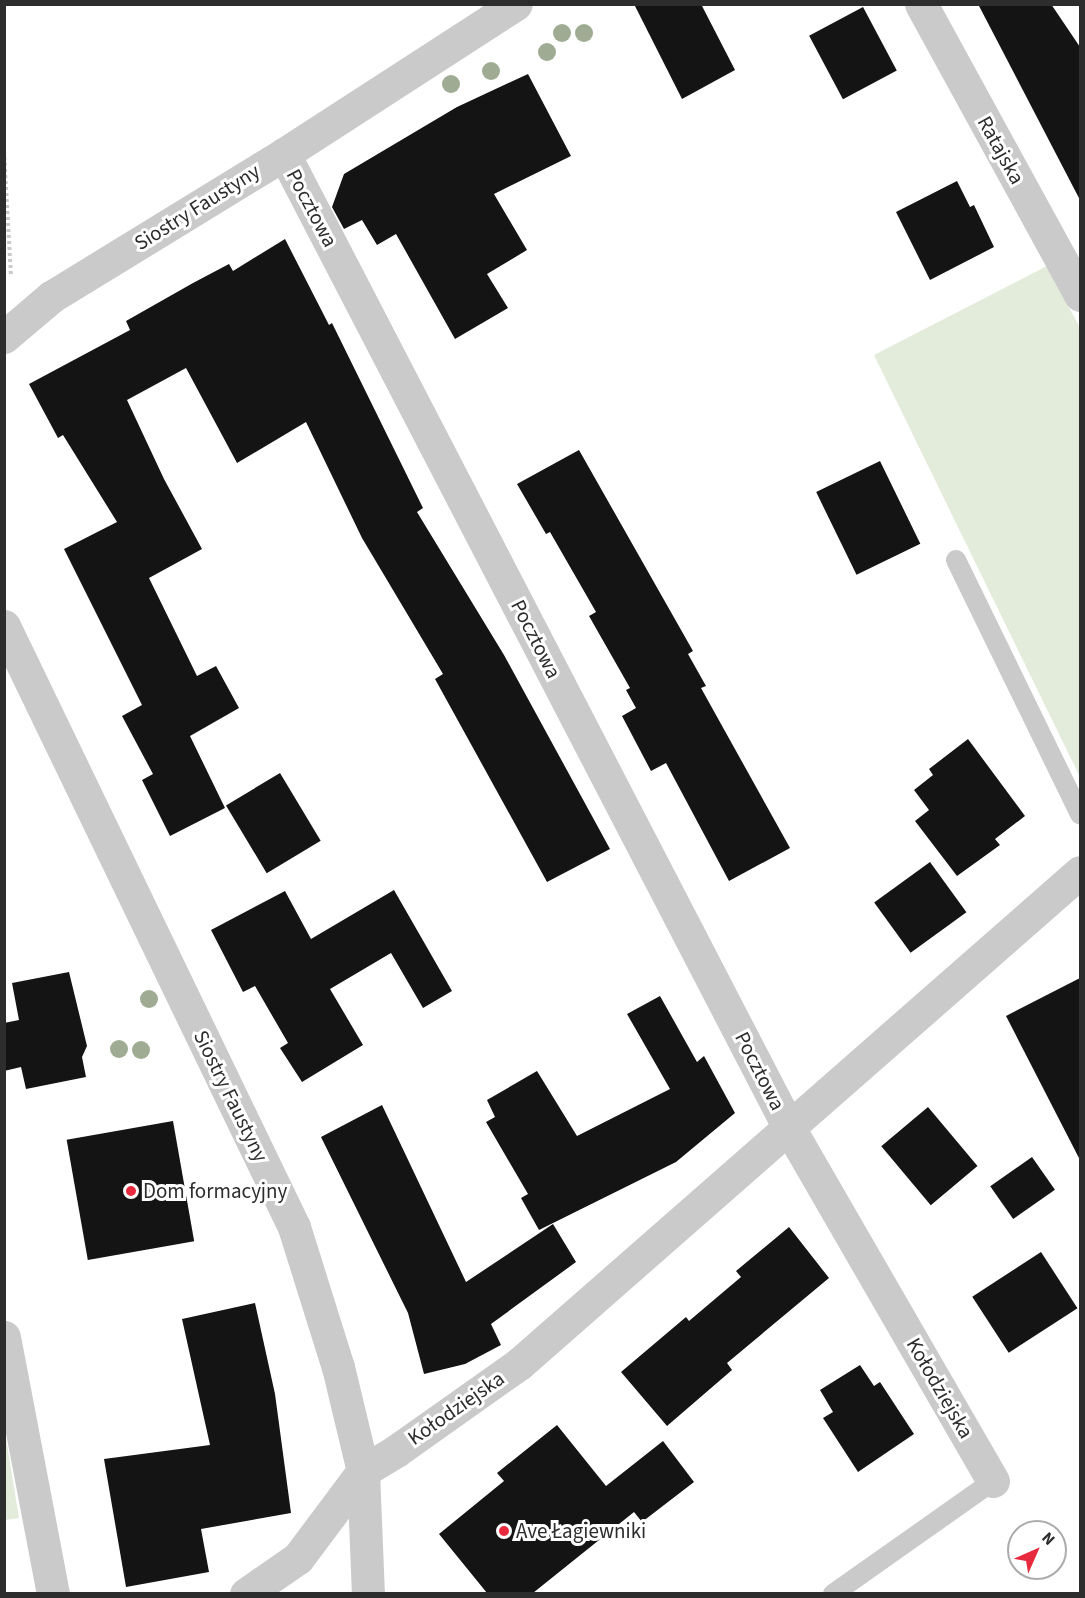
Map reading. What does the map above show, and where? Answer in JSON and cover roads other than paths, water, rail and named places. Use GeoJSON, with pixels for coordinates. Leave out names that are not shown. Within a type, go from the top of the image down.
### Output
{"type":"FeatureCollection","features":[{"type":"Feature","properties":{"kind":"street","name":"Siostry Faustyny"},"geometry":{"type":"LineString","coordinates":[[4,337],[51,297],[284,154],[516,4]]}},
{"type":"Feature","properties":{"kind":"street","name":"Ratajska"},"geometry":{"type":"LineString","coordinates":[[921,4],[1080,295]]}},
{"type":"Feature","properties":{"kind":"street","name":"Pocztowa"},"geometry":{"type":"LineString","coordinates":[[284,154],[788,1126]]}},
{"type":"Feature","properties":{"kind":"street","name":"Siostry Faustyny"},"geometry":{"type":"LineString","coordinates":[[4,626],[294,1227],[338,1367],[363,1471],[368,1593]]}},
{"type":"Feature","properties":{"kind":"street","name":"Kołodziejska"},"geometry":{"type":"LineString","coordinates":[[246,1593],[298,1558],[363,1471],[519,1364],[1080,872]]}},
{"type":"Feature","properties":{"kind":"street","name":"Kołodziejska"},"geometry":{"type":"LineString","coordinates":[[788,1126],[993,1481]]}},
{"type":"Feature","properties":{"kind":"street"},"geometry":{"type":"LineString","coordinates":[[4,1337],[53,1593]]}},
{"type":"Feature","properties":{"kind":"lane"},"geometry":{"type":"LineString","coordinates":[[956,560],[1080,814]]}},
{"type":"Feature","properties":{"kind":"lane","name":"Kołodziejska"},"geometry":{"type":"LineString","coordinates":[[833,1593],[993,1481]]}},
{"type":"Feature","properties":{"kind":"place","name":"Dom formacyjny"},"geometry":{"type":"Point","coordinates":[131,1191]}},
{"type":"Feature","properties":{"kind":"place","name":"Ave Łagiewniki"},"geometry":{"type":"Point","coordinates":[504,1531]}}]}
